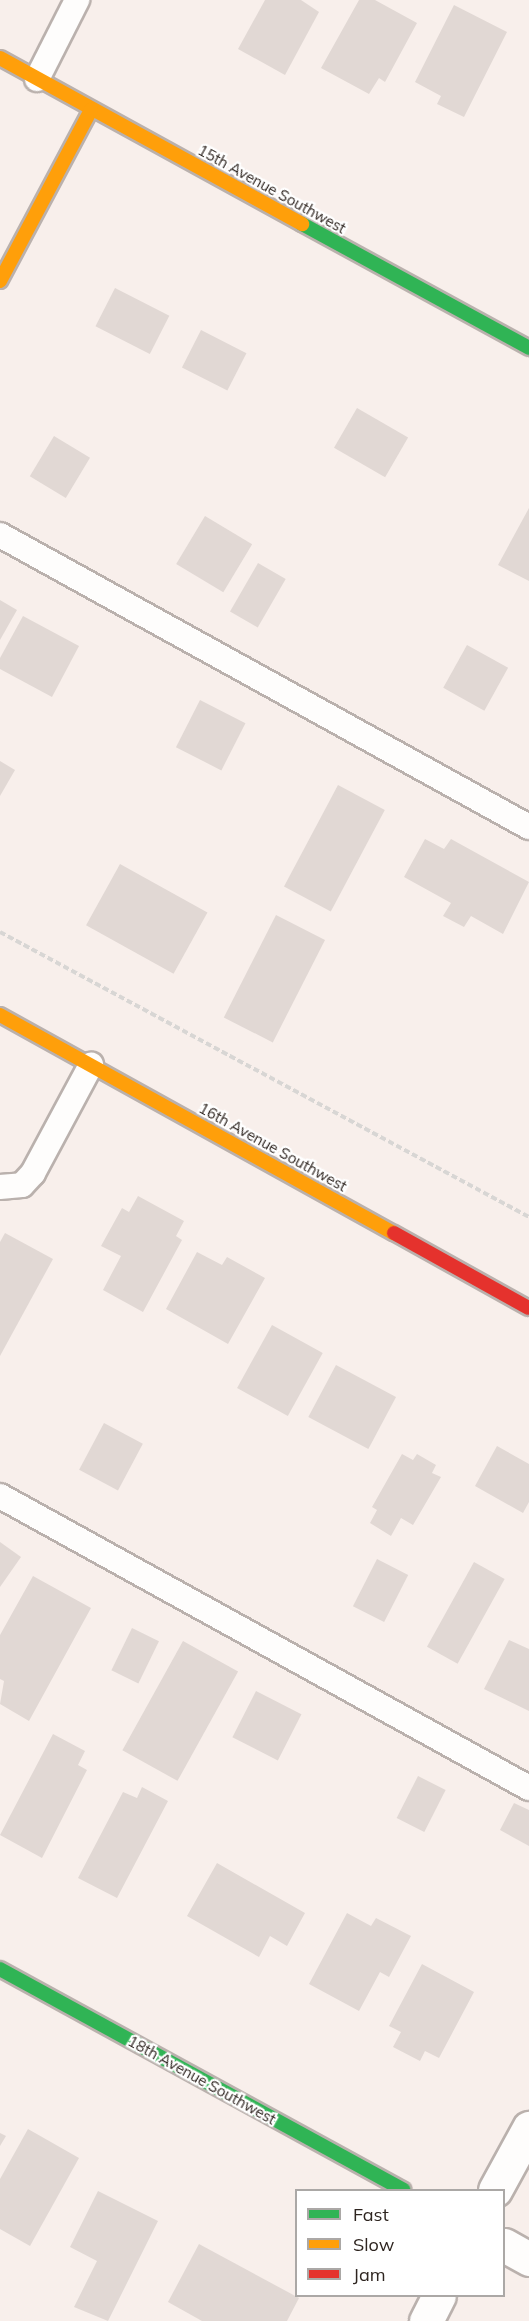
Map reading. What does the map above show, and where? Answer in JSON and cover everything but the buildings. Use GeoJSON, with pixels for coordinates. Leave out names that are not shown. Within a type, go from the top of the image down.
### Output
{"type":"FeatureCollection","features":[{"type":"Feature","properties":{"kind":"main road","name":"15th Avenue Southwest"},"geometry":{"type":"LineString","coordinates":[[0,58],[91,110],[529,348]]}},
{"type":"Feature","properties":{"kind":"main road"},"geometry":{"type":"LineString","coordinates":[[0,281],[91,110]]}},
{"type":"Feature","properties":{"kind":"main road","name":"16th Avenue Southwest"},"geometry":{"type":"LineString","coordinates":[[0,1015],[529,1308]]}},
{"type":"Feature","properties":{"kind":"main road","name":"18th Avenue Southwest"},"geometry":{"type":"LineString","coordinates":[[0,1969],[402,2189]]}},
{"type":"Feature","properties":{"kind":"street"},"geometry":{"type":"LineString","coordinates":[[496,2189],[529,2128]]}},
{"type":"Feature","properties":{"kind":"street"},"geometry":{"type":"LineString","coordinates":[[505,2246],[529,2259]]}},
{"type":"Feature","properties":{"kind":"street"},"geometry":{"type":"LineString","coordinates":[[426,2321],[438,2297]]}},
{"type":"Feature","properties":{"kind":"lane"},"geometry":{"type":"LineString","coordinates":[[37,79],[77,0]]}},
{"type":"Feature","properties":{"kind":"lane"},"geometry":{"type":"LineString","coordinates":[[0,536],[529,826]]}},
{"type":"Feature","properties":{"kind":"lane"},"geometry":{"type":"LineString","coordinates":[[0,1187],[22,1185],[33,1173],[91,1065]]}},
{"type":"Feature","properties":{"kind":"lane"},"geometry":{"type":"LineString","coordinates":[[0,1496],[529,1788]]}},
{"type":"Feature","properties":{"kind":"path"},"geometry":{"type":"LineString","coordinates":[[0,932],[529,1217]]}},
{"type":"Feature","properties":{"kind":"traffic: fast"},"geometry":{"type":"LineString","coordinates":[[302,224],[529,348]]}},
{"type":"Feature","properties":{"kind":"traffic: fast"},"geometry":{"type":"LineString","coordinates":[[0,1969],[402,2189]]}},
{"type":"Feature","properties":{"kind":"traffic: slow"},"geometry":{"type":"LineString","coordinates":[[0,58],[302,224]]}},
{"type":"Feature","properties":{"kind":"traffic: slow"},"geometry":{"type":"LineString","coordinates":[[0,281],[91,110]]}},
{"type":"Feature","properties":{"kind":"traffic: slow"},"geometry":{"type":"LineString","coordinates":[[0,1015],[394,1233]]}},
{"type":"Feature","properties":{"kind":"traffic: jam"},"geometry":{"type":"LineString","coordinates":[[394,1233],[529,1308]]}}]}
